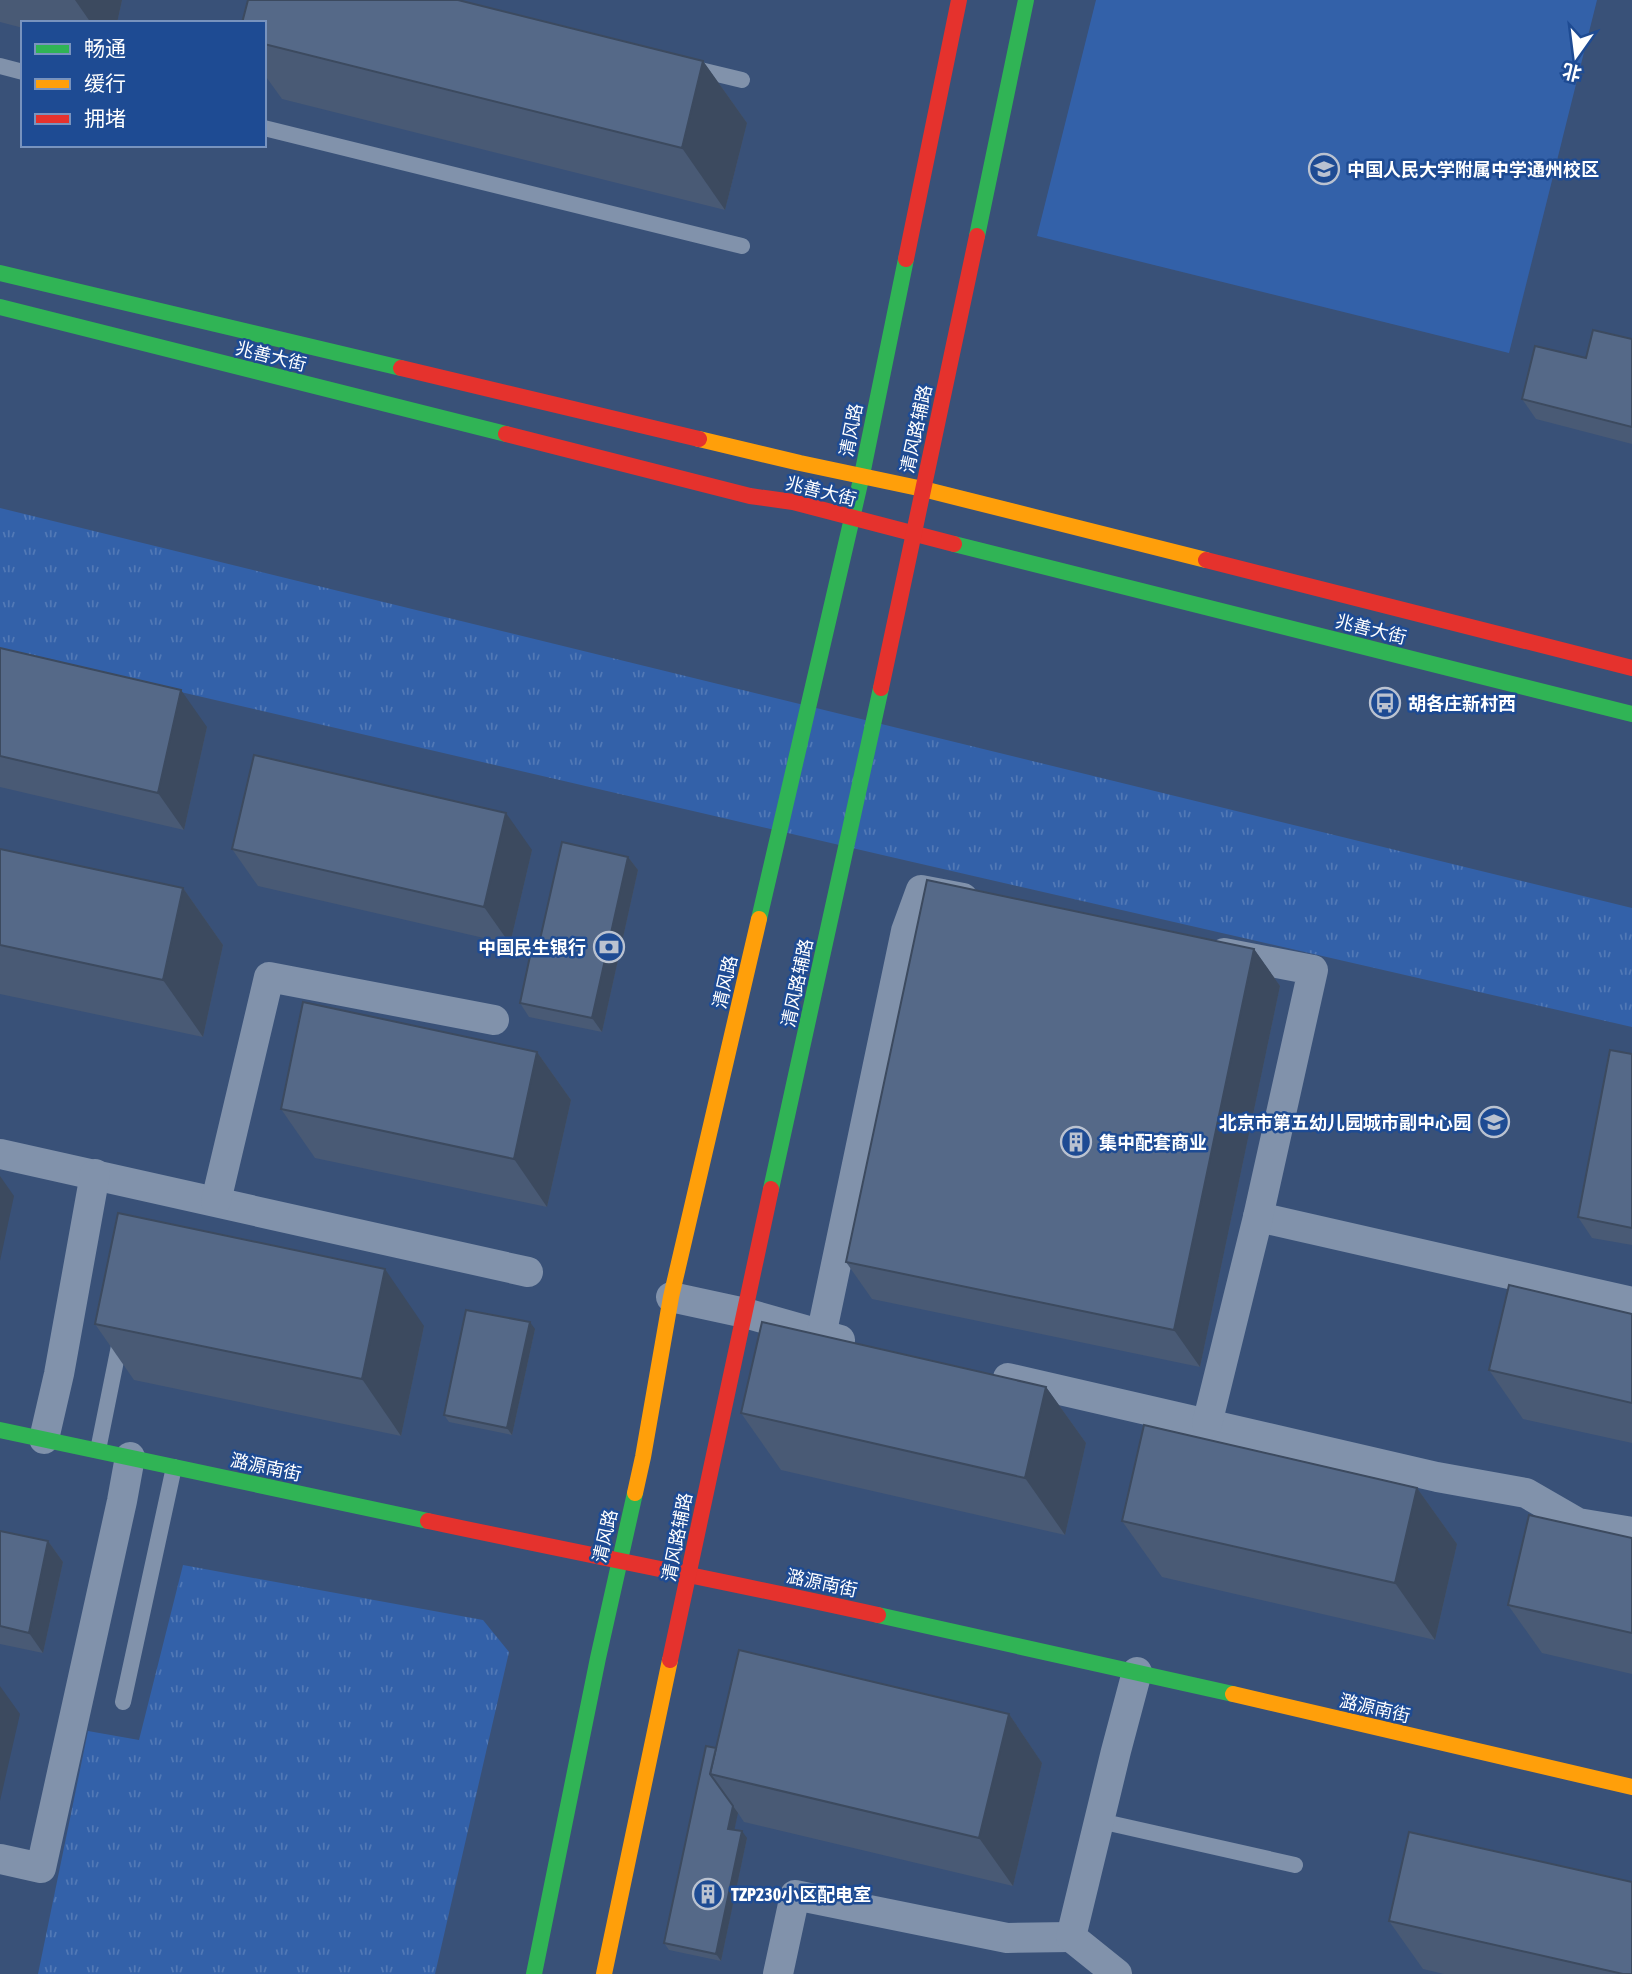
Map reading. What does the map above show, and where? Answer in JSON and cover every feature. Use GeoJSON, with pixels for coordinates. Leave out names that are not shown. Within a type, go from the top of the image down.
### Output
{"type":"FeatureCollection","features":[{"type":"Feature","properties":{"kind":"street","name":"清风路"},"geometry":{"type":"LineString","coordinates":[[534,1974],[643,1457],[671,1297],[862,475],[959,0]]}},
{"type":"Feature","properties":{"kind":"street","name":"清风路辅路"},"geometry":{"type":"LineString","coordinates":[[604,1974],[915,534],[1026,0]]}},
{"type":"Feature","properties":{"kind":"street","name":"兆善大街"},"geometry":{"type":"LineString","coordinates":[[0,274],[800,463],[923,489],[1632,668]]}},
{"type":"Feature","properties":{"kind":"street","name":"兆善大街"},"geometry":{"type":"LineString","coordinates":[[0,307],[750,496],[793,502],[1632,714]]}},
{"type":"Feature","properties":{"kind":"street"},"geometry":{"type":"LineString","coordinates":[[821,1336],[906,931],[921,890],[988,904]]}},
{"type":"Feature","properties":{"kind":"street"},"geometry":{"type":"LineString","coordinates":[[1199,947],[1313,970],[1208,1424]]}},
{"type":"Feature","properties":{"kind":"street"},"geometry":{"type":"LineString","coordinates":[[216,1201],[269,977],[494,1020]]}},
{"type":"Feature","properties":{"kind":"street"},"geometry":{"type":"LineString","coordinates":[[0,1154],[528,1272]]}},
{"type":"Feature","properties":{"kind":"street"},"geometry":{"type":"LineString","coordinates":[[44,1439],[59,1374],[95,1174]]}},
{"type":"Feature","properties":{"kind":"street"},"geometry":{"type":"LineString","coordinates":[[1258,1217],[1632,1302]]}},
{"type":"Feature","properties":{"kind":"street"},"geometry":{"type":"LineString","coordinates":[[671,1297],[872,1348]]}},
{"type":"Feature","properties":{"kind":"street"},"geometry":{"type":"LineString","coordinates":[[979,1372],[1437,1477],[1526,1493],[1578,1523],[1632,1532]]}},
{"type":"Feature","properties":{"kind":"street","name":"潞源南街"},"geometry":{"type":"LineString","coordinates":[[0,1430],[1137,1672],[1632,1787]]}},
{"type":"Feature","properties":{"kind":"street"},"geometry":{"type":"LineString","coordinates":[[0,1859],[41,1868],[130,1457]]}},
{"type":"Feature","properties":{"kind":"street"},"geometry":{"type":"LineString","coordinates":[[1071,1937],[1137,1672]]}},
{"type":"Feature","properties":{"kind":"street"},"geometry":{"type":"LineString","coordinates":[[778,1974],[795,1895],[1007,1938],[1071,1937],[1117,1974]]}},
{"type":"Feature","properties":{"kind":"lane"},"geometry":{"type":"LineString","coordinates":[[675,64],[742,80]]}},
{"type":"Feature","properties":{"kind":"lane"},"geometry":{"type":"LineString","coordinates":[[0,66],[21,71]]}},
{"type":"Feature","properties":{"kind":"lane"},"geometry":{"type":"LineString","coordinates":[[266,128],[742,246]]}},
{"type":"Feature","properties":{"kind":"lane"},"geometry":{"type":"LineString","coordinates":[[97,1450],[123,1326]]}},
{"type":"Feature","properties":{"kind":"lane"},"geometry":{"type":"LineString","coordinates":[[123,1702],[174,1467]]}},
{"type":"Feature","properties":{"kind":"lane"},"geometry":{"type":"LineString","coordinates":[[1100,1821],[1296,1865]]}},
{"type":"Feature","properties":{"kind":"green space"},"geometry":{"type":"Polygon","coordinates":[[[1096,0],[1597,0],[1509,353],[1037,236],[1096,0]]]}},
{"type":"Feature","properties":{"kind":"green space"},"geometry":{"type":"Polygon","coordinates":[[[0,508],[1632,908],[1632,1027],[0,650],[0,508]]]}},
{"type":"Feature","properties":{"kind":"green space"},"geometry":{"type":"Polygon","coordinates":[[[183,1565],[483,1620],[509,1652],[435,1974],[38,1974],[88,1731],[139,1740],[183,1565]]]}},
{"type":"Feature","properties":{"kind":"building"},"geometry":{"type":"Polygon","coordinates":[[[248,0],[458,0],[703,61],[682,148],[266,44],[266,21],[243,21],[248,0]]]}},
{"type":"Feature","properties":{"kind":"building"},"geometry":{"type":"Polygon","coordinates":[[[1593,330],[1632,339],[1632,427],[1522,399],[1535,346],[1586,358],[1593,330]]]}},
{"type":"Feature","properties":{"kind":"building"},"geometry":{"type":"Polygon","coordinates":[[[0,648],[181,690],[158,793],[0,756],[0,648]]]}},
{"type":"Feature","properties":{"kind":"building"},"geometry":{"type":"Polygon","coordinates":[[[254,755],[506,813],[484,907],[232,849],[254,755]]]}},
{"type":"Feature","properties":{"kind":"building"},"geometry":{"type":"Polygon","coordinates":[[[562,842],[628,857],[592,1018],[520,1003],[533,942],[539,944],[562,842]]]}},
{"type":"Feature","properties":{"kind":"building"},"geometry":{"type":"Polygon","coordinates":[[[0,849],[183,888],[163,980],[0,945],[0,849]]]}},
{"type":"Feature","properties":{"kind":"building","name":"集中配套商业"},"geometry":{"type":"Polygon","coordinates":[[[927,880],[1254,949],[1174,1330],[846,1262],[927,880]]]}},
{"type":"Feature","properties":{"kind":"building"},"geometry":{"type":"Polygon","coordinates":[[[303,1002],[537,1052],[514,1159],[281,1109],[303,1002]]]}},
{"type":"Feature","properties":{"kind":"building"},"geometry":{"type":"Polygon","coordinates":[[[1610,1050],[1632,1054],[1632,1228],[1578,1217],[1610,1050]]]}},
{"type":"Feature","properties":{"kind":"building"},"geometry":{"type":"Polygon","coordinates":[[[118,1213],[385,1269],[362,1379],[95,1324],[118,1213]]]}},
{"type":"Feature","properties":{"kind":"building"},"geometry":{"type":"Polygon","coordinates":[[[1509,1285],[1632,1314],[1632,1403],[1489,1370],[1509,1285]]]}},
{"type":"Feature","properties":{"kind":"building"},"geometry":{"type":"Polygon","coordinates":[[[466,1310],[530,1322],[507,1428],[444,1415],[466,1310]]]}},
{"type":"Feature","properties":{"kind":"building"},"geometry":{"type":"Polygon","coordinates":[[[762,1322],[1046,1387],[1025,1478],[741,1413],[762,1322]]]}},
{"type":"Feature","properties":{"kind":"building"},"geometry":{"type":"Polygon","coordinates":[[[1144,1425],[1417,1488],[1395,1583],[1122,1521],[1144,1425]]]}},
{"type":"Feature","properties":{"kind":"building"},"geometry":{"type":"Polygon","coordinates":[[[1529,1515],[1632,1538],[1632,1633],[1508,1605],[1529,1515]]]}},
{"type":"Feature","properties":{"kind":"building"},"geometry":{"type":"Polygon","coordinates":[[[0,1531],[48,1541],[29,1633],[0,1626],[0,1531]]]}},
{"type":"Feature","properties":{"kind":"building"},"geometry":{"type":"Polygon","coordinates":[[[739,1650],[1009,1714],[979,1838],[710,1774],[739,1650]]]}},
{"type":"Feature","properties":{"kind":"building","name":"TZP230小区配电室"},"geometry":{"type":"Polygon","coordinates":[[[706,1746],[716,1748],[710,1774],[733,1806],[728,1829],[742,1831],[716,1954],[664,1943],[706,1746]]]}},
{"type":"Feature","properties":{"kind":"building"},"geometry":{"type":"Polygon","coordinates":[[[1409,1832],[1632,1882],[1632,1974],[1389,1921],[1409,1832]]]}},
{"type":"Feature","properties":{"kind":"traffic: fast"},"geometry":{"type":"LineString","coordinates":[[977,236],[1026,0]]}},
{"type":"Feature","properties":{"kind":"traffic: fast"},"geometry":{"type":"LineString","coordinates":[[759,919],[862,475],[906,259]]}},
{"type":"Feature","properties":{"kind":"traffic: fast"},"geometry":{"type":"LineString","coordinates":[[0,273],[401,368]]}},
{"type":"Feature","properties":{"kind":"traffic: fast"},"geometry":{"type":"LineString","coordinates":[[0,307],[506,434]]}},
{"type":"Feature","properties":{"kind":"traffic: fast"},"geometry":{"type":"LineString","coordinates":[[954,544],[1632,714]]}},
{"type":"Feature","properties":{"kind":"traffic: fast"},"geometry":{"type":"LineString","coordinates":[[771,1189],[881,688]]}},
{"type":"Feature","properties":{"kind":"traffic: fast"},"geometry":{"type":"LineString","coordinates":[[0,1430],[428,1521]]}},
{"type":"Feature","properties":{"kind":"traffic: fast"},"geometry":{"type":"LineString","coordinates":[[534,1974],[598,1658],[635,1493]]}},
{"type":"Feature","properties":{"kind":"traffic: fast"},"geometry":{"type":"LineString","coordinates":[[878,1615],[1233,1694]]}},
{"type":"Feature","properties":{"kind":"traffic: slow"},"geometry":{"type":"LineString","coordinates":[[699,439],[923,489],[1206,560]]}},
{"type":"Feature","properties":{"kind":"traffic: slow"},"geometry":{"type":"LineString","coordinates":[[635,1493],[671,1297],[759,919]]}},
{"type":"Feature","properties":{"kind":"traffic: slow"},"geometry":{"type":"LineString","coordinates":[[604,1974],[670,1660]]}},
{"type":"Feature","properties":{"kind":"traffic: slow"},"geometry":{"type":"LineString","coordinates":[[1233,1694],[1632,1787]]}},
{"type":"Feature","properties":{"kind":"traffic: jam"},"geometry":{"type":"LineString","coordinates":[[906,259],[959,0]]}},
{"type":"Feature","properties":{"kind":"traffic: jam"},"geometry":{"type":"LineString","coordinates":[[881,688],[977,236]]}},
{"type":"Feature","properties":{"kind":"traffic: jam"},"geometry":{"type":"LineString","coordinates":[[401,368],[699,439]]}},
{"type":"Feature","properties":{"kind":"traffic: jam"},"geometry":{"type":"LineString","coordinates":[[506,434],[750,496],[793,502],[954,544]]}},
{"type":"Feature","properties":{"kind":"traffic: jam"},"geometry":{"type":"LineString","coordinates":[[1206,560],[1632,668]]}},
{"type":"Feature","properties":{"kind":"traffic: jam"},"geometry":{"type":"LineString","coordinates":[[670,1660],[771,1189]]}},
{"type":"Feature","properties":{"kind":"traffic: jam"},"geometry":{"type":"LineString","coordinates":[[428,1521],[878,1615]]}},
{"type":"Feature","properties":{"kind":"place","name":"中国人民大学附属中学通州校区"},"geometry":{"type":"Point","coordinates":[1324,169]}},
{"type":"Feature","properties":{"kind":"place","name":"胡各庄新村西"},"geometry":{"type":"Point","coordinates":[1385,703]}},
{"type":"Feature","properties":{"kind":"place","name":"中国民生银行"},"geometry":{"type":"Point","coordinates":[609,947]}},
{"type":"Feature","properties":{"kind":"place","name":"北京市第五幼儿园城市副中心园"},"geometry":{"type":"Point","coordinates":[1494,1122]}},
{"type":"Feature","properties":{"kind":"place","name":"集中配套商业"},"geometry":{"type":"Point","coordinates":[1076,1142]}},
{"type":"Feature","properties":{"kind":"place","name":"TZP230小区配电室"},"geometry":{"type":"Point","coordinates":[708,1894]}}]}
